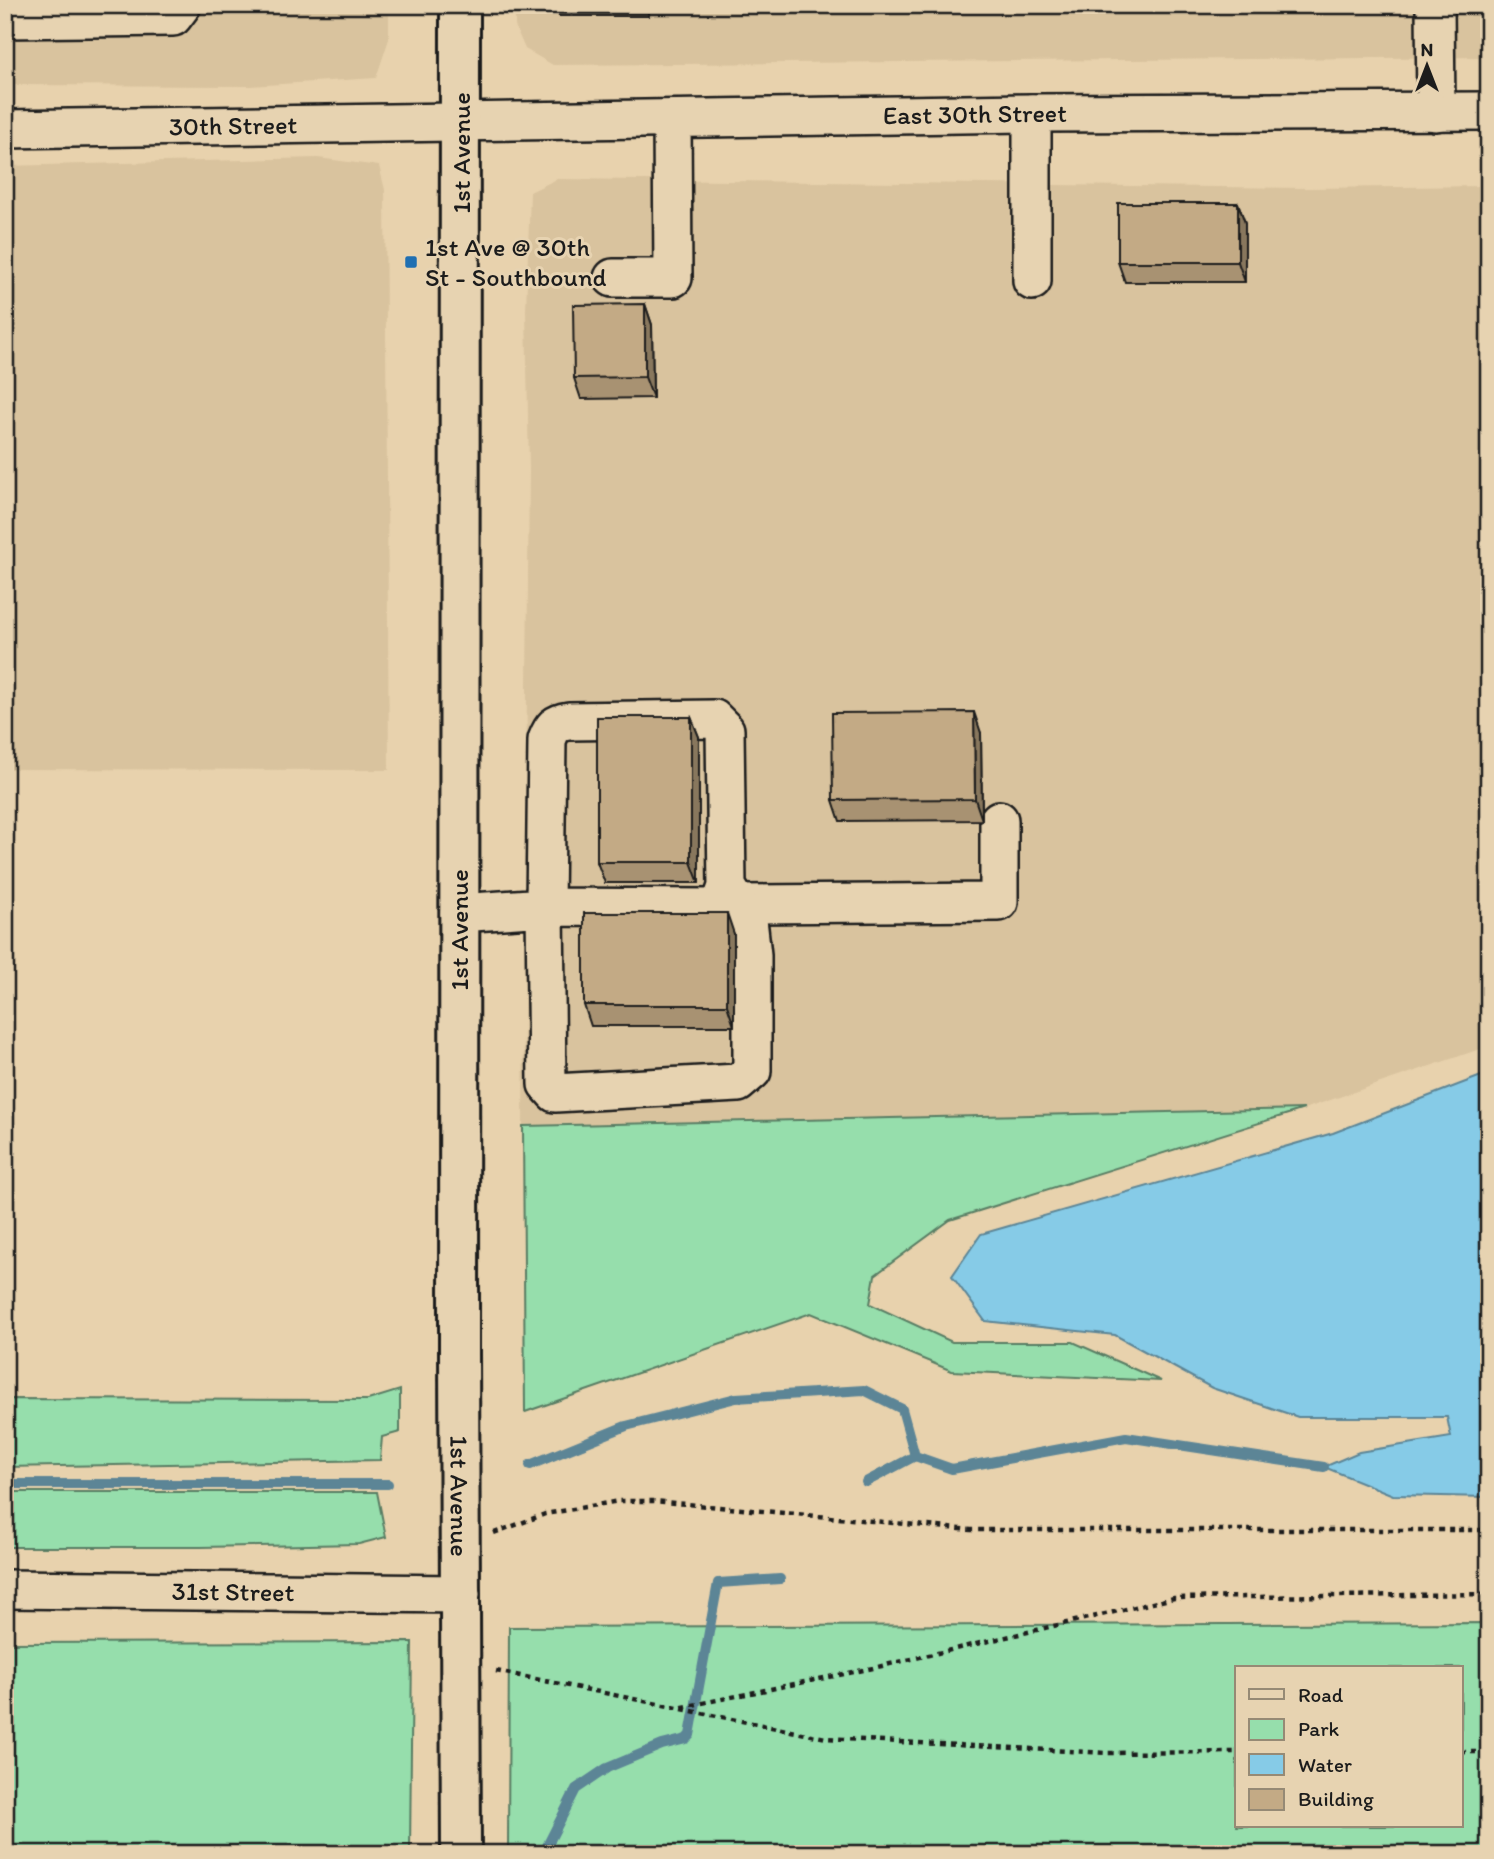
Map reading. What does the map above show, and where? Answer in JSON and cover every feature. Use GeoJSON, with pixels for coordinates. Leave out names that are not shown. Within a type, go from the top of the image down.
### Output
{"type":"FeatureCollection","features":[{"type":"Feature","properties":{"kind":"main road","name":"1st Avenue"},"geometry":{"type":"LineString","coordinates":[[460,5],[461,1854]]}},
{"type":"Feature","properties":{"kind":"street"},"geometry":{"type":"LineString","coordinates":[[5,19],[173,17],[182,5]]}},
{"type":"Feature","properties":{"kind":"street"},"geometry":{"type":"LineString","coordinates":[[1434,5],[1436,112]]}},
{"type":"Feature","properties":{"kind":"street","name":"East 30th Street"},"geometry":{"type":"LineString","coordinates":[[461,122],[1032,113],[1489,111]]}},
{"type":"Feature","properties":{"kind":"street"},"geometry":{"type":"LineString","coordinates":[[1032,113],[1032,281]]}},
{"type":"Feature","properties":{"kind":"street"},"geometry":{"type":"LineString","coordinates":[[613,278],[673,278],[672,119]]}},
{"type":"Feature","properties":{"kind":"street","name":"30th Street"},"geometry":{"type":"LineString","coordinates":[[5,129],[461,122]]}},
{"type":"Feature","properties":{"kind":"street"},"geometry":{"type":"LineString","coordinates":[[713,719],[725,730],[734,895],[748,920],[752,955],[752,1072],[737,1083],[555,1093],[547,1084],[544,907],[547,740],[552,727],[559,722],[713,719]]}},
{"type":"Feature","properties":{"kind":"street"},"geometry":{"type":"LineString","coordinates":[[459,913],[544,907],[711,908],[734,895],[999,902],[999,820]]}},
{"type":"Feature","properties":{"kind":"street","name":"31st Street"},"geometry":{"type":"LineString","coordinates":[[5,1589],[461,1594]]}},
{"type":"Feature","properties":{"kind":"path"},"geometry":{"type":"LineString","coordinates":[[460,1546],[545,1514],[619,1501],[653,1501],[971,1530],[1489,1530]]}},
{"type":"Feature","properties":{"kind":"path"},"geometry":{"type":"LineString","coordinates":[[678,1708],[873,1668],[1174,1598],[1489,1594]]}},
{"type":"Feature","properties":{"kind":"path"},"geometry":{"type":"LineString","coordinates":[[461,1663],[825,1738],[1106,1753],[1235,1752]]}},
{"type":"Feature","properties":{"kind":"path"},"geometry":{"type":"LineString","coordinates":[[1462,1752],[1489,1752]]}},
{"type":"Feature","properties":{"kind":"shaded area"},"geometry":{"type":"Polygon","coordinates":[[[5,5],[389,5],[389,39],[376,78],[250,86],[5,85],[5,5]]]}},
{"type":"Feature","properties":{"kind":"shaded area"},"geometry":{"type":"Polygon","coordinates":[[[515,5],[1489,5],[1489,57],[553,65],[525,49],[515,26],[515,5]]]}},
{"type":"Feature","properties":{"kind":"shaded area"},"geometry":{"type":"Polygon","coordinates":[[[318,158],[379,166],[385,190],[389,770],[5,769],[5,166],[318,158]]]}},
{"type":"Feature","properties":{"kind":"shaded area"},"geometry":{"type":"Polygon","coordinates":[[[557,179],[1308,188],[1489,186],[1489,1046],[1304,1109],[523,1125],[529,470],[526,311],[530,192],[557,179]]]}},
{"type":"Feature","properties":{"kind":"green space"},"geometry":{"type":"Polygon","coordinates":[[[1304,1109],[950,1220],[875,1275],[870,1304],[952,1342],[1073,1342],[1161,1381],[952,1371],[811,1313],[525,1412],[523,1126],[1304,1109]]]}},
{"type":"Feature","properties":{"kind":"green space"},"geometry":{"type":"Polygon","coordinates":[[[400,1390],[400,1432],[382,1437],[380,1460],[5,1467],[5,1399],[368,1400],[400,1390]]]}},
{"type":"Feature","properties":{"kind":"green space"},"geometry":{"type":"Polygon","coordinates":[[[5,1492],[377,1492],[386,1537],[359,1544],[5,1547],[5,1492]]]}},
{"type":"Feature","properties":{"kind":"green space"},"geometry":{"type":"Polygon","coordinates":[[[1489,1623],[1489,1854],[508,1854],[509,1627],[1489,1623]]]}},
{"type":"Feature","properties":{"kind":"green space"},"geometry":{"type":"Polygon","coordinates":[[[412,1642],[410,1854],[5,1854],[5,1643],[412,1642]]]}},
{"type":"Feature","properties":{"kind":"water"},"geometry":{"type":"Polygon","coordinates":[[[1489,1073],[1489,1497],[1393,1495],[1324,1467],[1359,1452],[1451,1437],[1447,1417],[1298,1417],[1212,1388],[1115,1335],[985,1321],[952,1276],[981,1234],[1333,1133],[1489,1073]]]}},
{"type":"Feature","properties":{"kind":"building"},"geometry":{"type":"Polygon","coordinates":[[[1118,203],[1238,203],[1238,262],[1118,262],[1118,203]]]}},
{"type":"Feature","properties":{"kind":"building"},"geometry":{"type":"Polygon","coordinates":[[[645,304],[645,377],[574,378],[573,305],[645,304]]]}},
{"type":"Feature","properties":{"kind":"building"},"geometry":{"type":"Polygon","coordinates":[[[974,712],[975,799],[833,800],[832,713],[974,712]]]}},
{"type":"Feature","properties":{"kind":"building"},"geometry":{"type":"Polygon","coordinates":[[[597,717],[691,717],[691,862],[597,862],[597,717]]]}},
{"type":"Feature","properties":{"kind":"building"},"geometry":{"type":"Polygon","coordinates":[[[584,913],[727,913],[727,1005],[584,1005],[584,913]]]}},
{"type":"Feature","properties":{"kind":"waterway"},"geometry":{"type":"LineString","coordinates":[[530,1465],[626,1426],[736,1398],[864,1390],[902,1409],[915,1456],[952,1469],[1126,1437],[1324,1467]]}},
{"type":"Feature","properties":{"kind":"waterway"},"geometry":{"type":"LineString","coordinates":[[866,1482],[915,1456]]}},
{"type":"Feature","properties":{"kind":"waterway"},"geometry":{"type":"LineString","coordinates":[[5,1484],[388,1484]]}},
{"type":"Feature","properties":{"kind":"waterway"},"geometry":{"type":"LineString","coordinates":[[543,1854],[576,1789],[607,1768],[662,1745],[686,1739],[690,1735],[718,1583],[780,1579]]}},
{"type":"Feature","properties":{"kind":"place","name":"1st Ave @ 30th St - Southbound"},"geometry":{"type":"Point","coordinates":[411,262]}}]}
